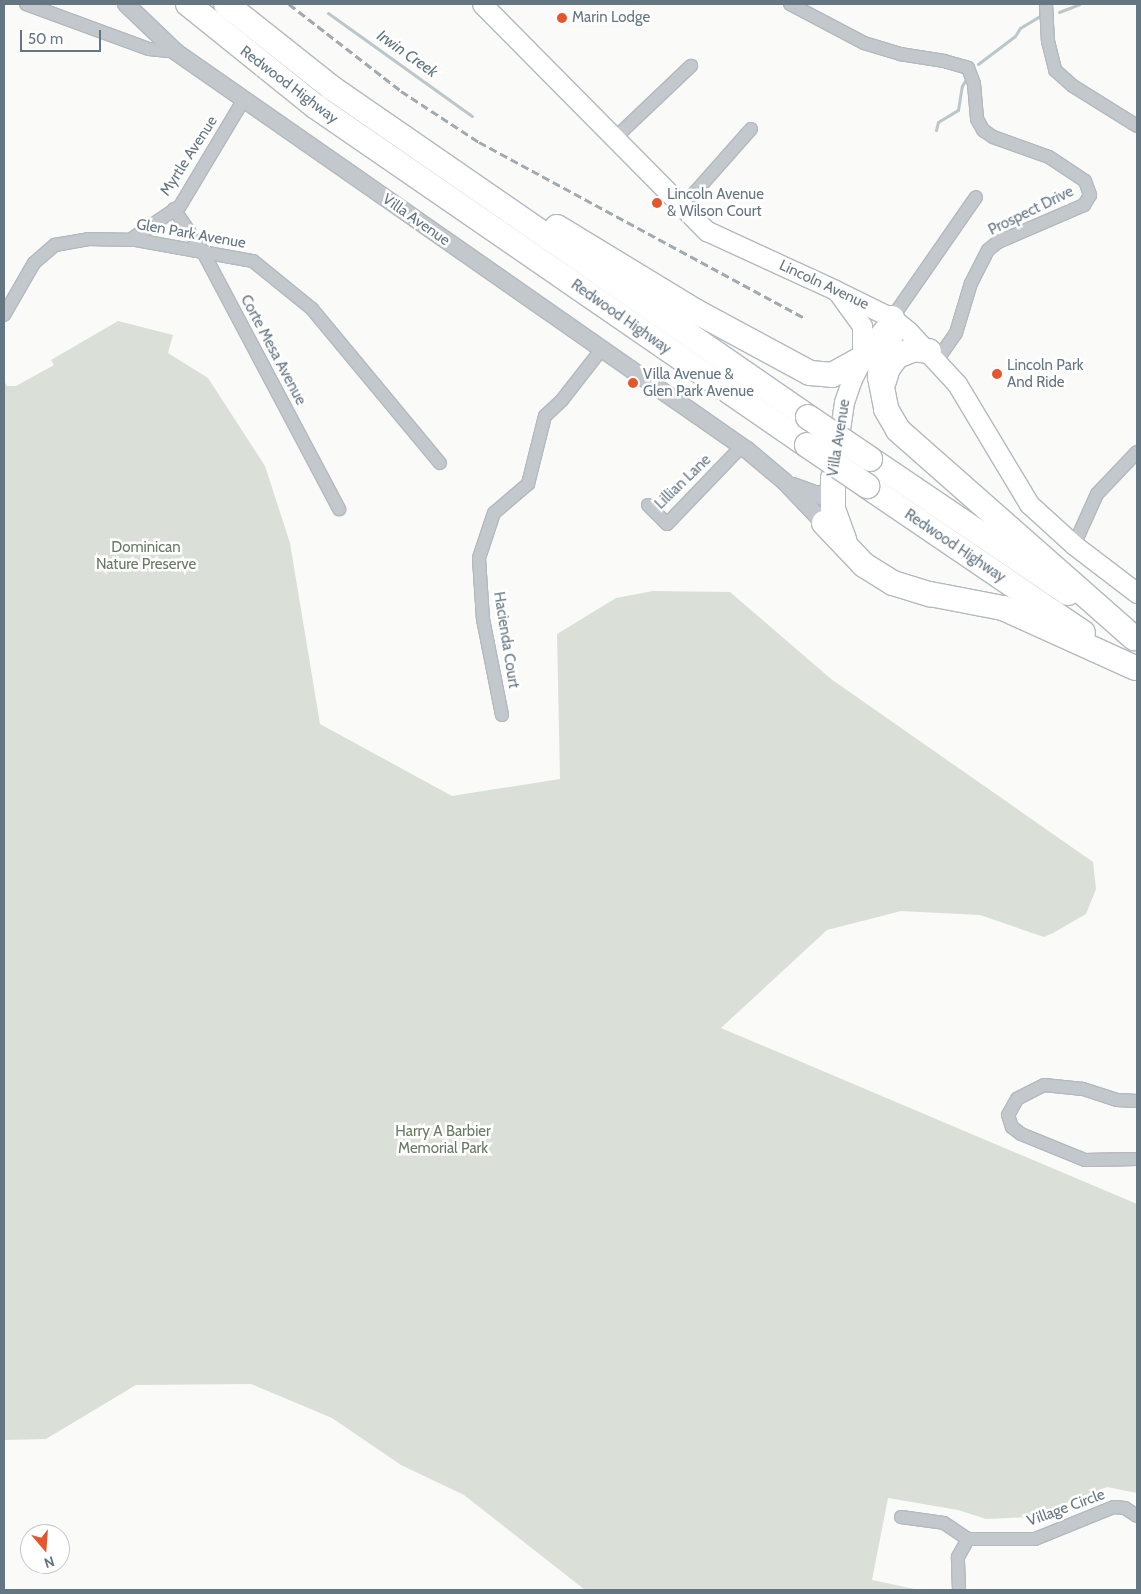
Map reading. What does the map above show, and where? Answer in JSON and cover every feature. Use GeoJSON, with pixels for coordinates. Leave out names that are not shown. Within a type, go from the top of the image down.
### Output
{"type":"FeatureCollection","features":[{"type":"Feature","properties":{"kind":"highway","name":"Redwood Highway"},"geometry":{"type":"LineString","coordinates":[[188,4],[315,106],[1136,669]]}},
{"type":"Feature","properties":{"kind":"highway","name":"Redwood Highway"},"geometry":{"type":"LineString","coordinates":[[226,4],[332,88],[808,417],[1136,639]]}},
{"type":"Feature","properties":{"kind":"highway"},"geometry":{"type":"LineString","coordinates":[[468,182],[580,239],[697,312],[805,371],[822,376],[832,375],[861,359]]}},
{"type":"Feature","properties":{"kind":"highway"},"geometry":{"type":"LineString","coordinates":[[892,318],[892,330],[880,362],[882,393],[890,416],[909,441],[1062,570],[1136,639]]}},
{"type":"Feature","properties":{"kind":"highway"},"geometry":{"type":"LineString","coordinates":[[882,393],[886,372],[895,358],[909,350],[933,355]]}},
{"type":"Feature","properties":{"kind":"highway"},"geometry":{"type":"LineString","coordinates":[[833,478],[833,509],[850,552]]}},
{"type":"Feature","properties":{"kind":"highway"},"geometry":{"type":"LineString","coordinates":[[824,523],[850,552],[893,582],[930,594],[1003,608],[1136,669]]}},
{"type":"Feature","properties":{"kind":"main road","name":"Lincoln Avenue"},"geometry":{"type":"LineString","coordinates":[[482,4],[707,231],[892,318],[933,355],[968,401],[1002,463],[1028,504],[1074,545],[1137,593]]}},
{"type":"Feature","properties":{"kind":"main road"},"geometry":{"type":"LineString","coordinates":[[835,290],[862,326],[864,336],[861,359]]}},
{"type":"Feature","properties":{"kind":"main road","name":"Villa Avenue"},"geometry":{"type":"LineString","coordinates":[[833,478],[844,402],[861,359],[892,318]]}},
{"type":"Feature","properties":{"kind":"street","name":"Villa Avenue"},"geometry":{"type":"LineString","coordinates":[[26,4],[149,49],[176,52],[741,447],[784,482],[824,523]]}},
{"type":"Feature","properties":{"kind":"street"},"geometry":{"type":"LineString","coordinates":[[126,4],[176,52]]}},
{"type":"Feature","properties":{"kind":"street","name":"Prospect Drive"},"geometry":{"type":"LineString","coordinates":[[790,4],[864,43],[900,54],[944,61],[968,68],[977,119],[983,130],[993,137],[1049,157],[1085,181],[1090,195],[1084,204],[998,242],[988,250],[971,283],[956,333],[933,355]]}},
{"type":"Feature","properties":{"kind":"street"},"geometry":{"type":"LineString","coordinates":[[1046,4],[1048,41],[1055,70],[1073,86],[1137,126]]}},
{"type":"Feature","properties":{"kind":"street"},"geometry":{"type":"LineString","coordinates":[[615,138],[691,66]]}},
{"type":"Feature","properties":{"kind":"street","name":"Myrtle Avenue"},"geometry":{"type":"LineString","coordinates":[[130,240],[180,206],[244,100]]}},
{"type":"Feature","properties":{"kind":"street"},"geometry":{"type":"LineString","coordinates":[[682,207],[751,129]]}},
{"type":"Feature","properties":{"kind":"street"},"geometry":{"type":"LineString","coordinates":[[892,318],[976,197]]}},
{"type":"Feature","properties":{"kind":"street","name":"Corte Mesa Avenue"},"geometry":{"type":"LineString","coordinates":[[174,209],[203,252],[339,509]]}},
{"type":"Feature","properties":{"kind":"street","name":"Glen Park Avenue"},"geometry":{"type":"LineString","coordinates":[[4,315],[34,263],[55,245],[88,240],[130,240],[253,261],[312,309],[440,463]]}},
{"type":"Feature","properties":{"kind":"street","name":"Hacienda Court"},"geometry":{"type":"LineString","coordinates":[[502,715],[483,619],[479,558],[494,513],[528,484],[544,416],[562,400],[602,350]]}},
{"type":"Feature","properties":{"kind":"street","name":"Lillian Lane"},"geometry":{"type":"LineString","coordinates":[[648,506],[667,524],[741,447]]}},
{"type":"Feature","properties":{"kind":"street"},"geometry":{"type":"LineString","coordinates":[[1074,545],[1097,494],[1137,452]]}},
{"type":"Feature","properties":{"kind":"street","name":"Villa Avenue"},"geometry":{"type":"LineString","coordinates":[[784,482],[816,496],[827,492],[833,478]]}},
{"type":"Feature","properties":{"kind":"street"},"geometry":{"type":"LineString","coordinates":[[1137,1101],[1117,1100],[1083,1088],[1044,1085],[1017,1098],[1008,1114],[1012,1127],[1021,1134],[1085,1160],[1137,1159]]}},
{"type":"Feature","properties":{"kind":"street","name":"Village Circle"},"geometry":{"type":"LineString","coordinates":[[968,1539],[1035,1539],[1114,1507],[1125,1508],[1137,1516]]}},
{"type":"Feature","properties":{"kind":"street"},"geometry":{"type":"LineString","coordinates":[[900,1517],[944,1523],[968,1539],[958,1557],[959,1590]]}},
{"type":"Feature","properties":{"kind":"green space","name":"Harry A Barbier Memorial Park"},"geometry":{"type":"Polygon","coordinates":[[[118,321],[173,335],[168,353],[208,378],[265,466],[290,543],[320,724],[452,796],[560,779],[557,634],[616,598],[653,591],[730,592],[831,679],[1093,862],[1096,889],[1086,914],[1053,933],[1044,937],[980,915],[901,911],[827,930],[721,1028],[1137,1204],[1137,1493],[1107,1487],[1030,1517],[986,1519],[958,1510],[888,1498],[872,1580],[919,1590],[585,1590],[464,1495],[401,1465],[332,1418],[251,1384],[136,1385],[46,1439],[4,1440],[4,381],[7,386],[16,386],[54,365],[51,360],[118,321]]]}},
{"type":"Feature","properties":{"kind":"waterway"},"geometry":{"type":"LineString","coordinates":[[1059,12],[1080,4]]}},
{"type":"Feature","properties":{"kind":"waterway","name":"Irwin Creek"},"geometry":{"type":"LineString","coordinates":[[328,13],[472,116]]}},
{"type":"Feature","properties":{"kind":"waterway"},"geometry":{"type":"LineString","coordinates":[[978,64],[1015,36],[1020,28],[1040,16]]}},
{"type":"Feature","properties":{"kind":"waterway"},"geometry":{"type":"LineString","coordinates":[[936,130],[938,122],[958,110],[962,86],[966,79]]}},
{"type":"Feature","properties":{"kind":"railway"},"geometry":{"type":"LineString","coordinates":[[289,4],[401,91],[479,142],[806,319]]}},
{"type":"Feature","properties":{"kind":"place","name":"Marin Lodge"},"geometry":{"type":"Point","coordinates":[562,18]}},
{"type":"Feature","properties":{"kind":"place","name":"Lincoln Avenue & Wilson Court"},"geometry":{"type":"Point","coordinates":[657,203]}},
{"type":"Feature","properties":{"kind":"place","name":"Lincoln Park And Ride"},"geometry":{"type":"Point","coordinates":[997,374]}},
{"type":"Feature","properties":{"kind":"place","name":"Villa Avenue & Glen Park Avenue"},"geometry":{"type":"Point","coordinates":[633,383]}},
{"type":"Feature","properties":{"kind":"park label","name":"Dominican Nature Preserve"},"geometry":{"type":"Point","coordinates":[146,556]}}]}
